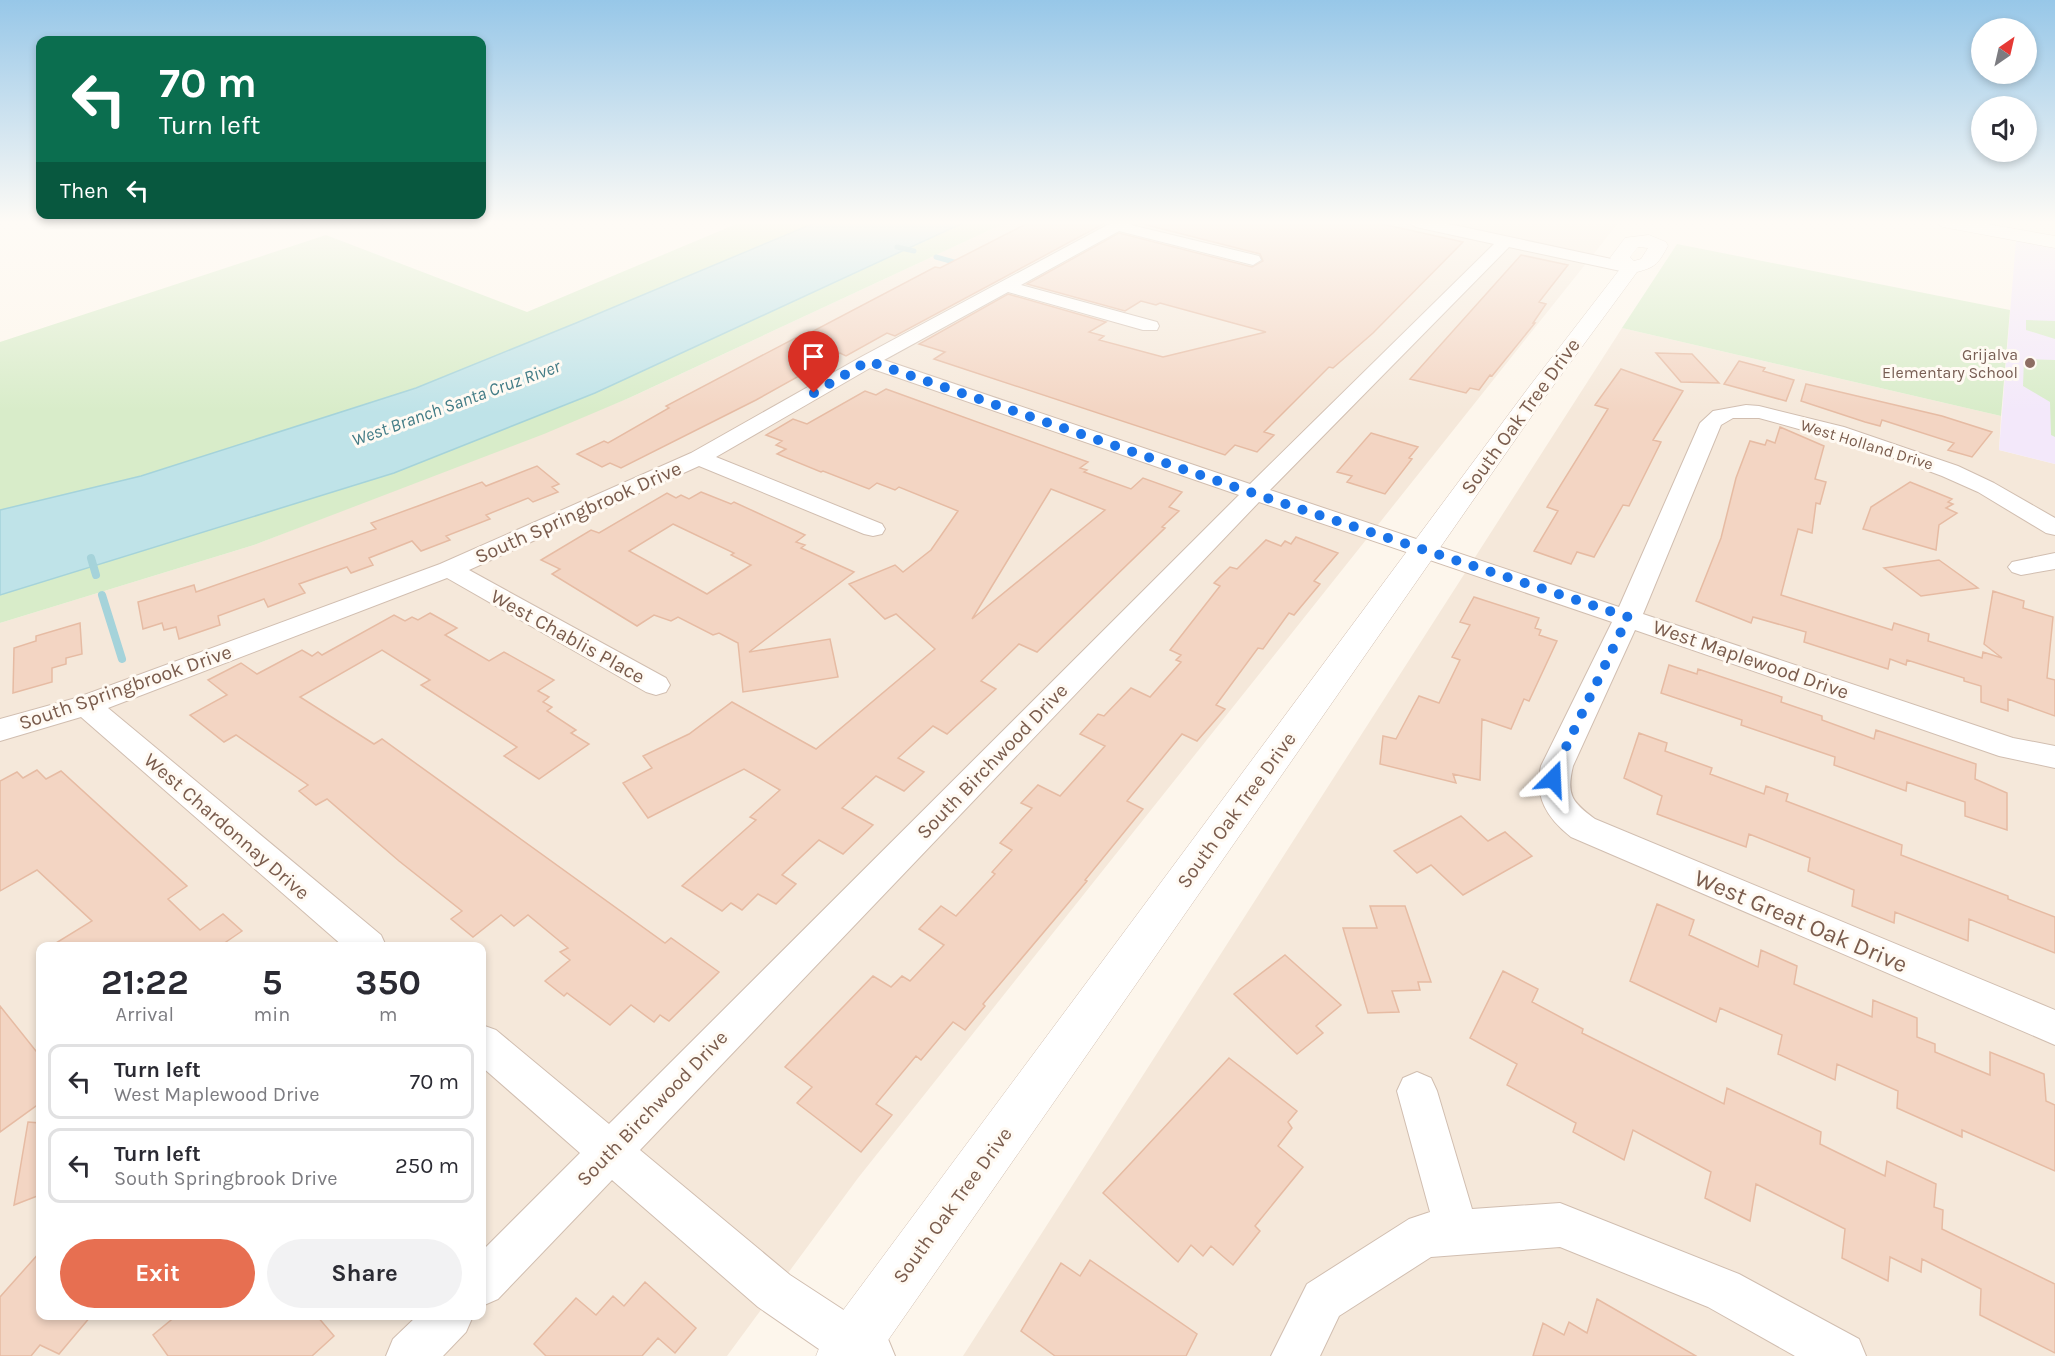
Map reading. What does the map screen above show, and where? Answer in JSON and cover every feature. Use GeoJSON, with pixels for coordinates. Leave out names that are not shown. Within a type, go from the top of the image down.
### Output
{"type":"FeatureCollection","features":[{"type":"Feature","properties":{"kind":"street","name":"South Springbrook Drive"},"geometry":{"type":"LineString","coordinates":[[0,730],[86,705],[449,569],[699,458],[868,361],[1011,285]]}},
{"type":"Feature","properties":{"kind":"street","name":"South Birchwood Drive"},"geometry":{"type":"LineString","coordinates":[[486,1279],[1253,494],[1462,285]]}},
{"type":"Feature","properties":{"kind":"street","name":"South Oak Tree Drive"},"geometry":{"type":"LineString","coordinates":[[856,1352],[1422,550],[1617,285]]}},
{"type":"Feature","properties":{"kind":"street"},"geometry":{"type":"LineString","coordinates":[[1008,287],[1150,326]]}},
{"type":"Feature","properties":{"kind":"street","name":"West Maplewood Drive"},"geometry":{"type":"LineString","coordinates":[[868,361],[1253,494],[1628,617],[2010,748],[2055,757]]}},
{"type":"Feature","properties":{"kind":"street","name":"West Holland Drive"},"geometry":{"type":"LineString","coordinates":[[1628,617],[1711,423],[1732,409],[1771,415],[1901,451],[1990,488],[2025,507],[2055,528]]}},
{"type":"Feature","properties":{"kind":"street"},"geometry":{"type":"LineString","coordinates":[[699,458],[873,529]]}},
{"type":"Feature","properties":{"kind":"street"},"geometry":{"type":"LineString","coordinates":[[2022,567],[2055,561]]}},
{"type":"Feature","properties":{"kind":"street","name":"West Chablis Place"},"geometry":{"type":"LineString","coordinates":[[449,569],[656,685]]}},
{"type":"Feature","properties":{"kind":"street","name":"West Great Oak Drive"},"geometry":{"type":"LineString","coordinates":[[1628,617],[1557,766],[1544,800],[1604,838],[2055,1028]]}},
{"type":"Feature","properties":{"kind":"street","name":"West Chardonnay Drive"},"geometry":{"type":"LineString","coordinates":[[86,705],[363,942]]}},
{"type":"Feature","properties":{"kind":"street"},"geometry":{"type":"LineString","coordinates":[[486,1046],[774,1291],[856,1352]]}},
{"type":"Feature","properties":{"kind":"street"},"geometry":{"type":"LineString","coordinates":[[1417,1091],[1457,1232]]}},
{"type":"Feature","properties":{"kind":"street"},"geometry":{"type":"LineString","coordinates":[[1296,1356],[1323,1300],[1425,1235],[1560,1225],[1723,1290],[1842,1356]]}},
{"type":"Feature","properties":{"kind":"street"},"geometry":{"type":"LineString","coordinates":[[410,1356],[446,1320]]}},
{"type":"Feature","properties":{"kind":"shaded area"},"geometry":{"type":"Polygon","coordinates":[[[871,285],[1569,285],[858,1178],[727,1356],[0,1356],[0,623],[254,545],[629,398],[871,285]]]}},
{"type":"Feature","properties":{"kind":"shaded area","name":"Grijalva Elementary School"},"geometry":{"type":"Polygon","coordinates":[[[2012,285],[2055,285],[2055,464],[1999,450],[2012,285]]]}},
{"type":"Feature","properties":{"kind":"shaded area"},"geometry":{"type":"Polygon","coordinates":[[[1622,328],[2001,416],[1999,450],[2055,464],[2055,1356],[963,1356],[1622,328]]]}},
{"type":"Feature","properties":{"kind":"green space"},"geometry":{"type":"Polygon","coordinates":[[[173,285],[457,285],[527,312],[591,285],[871,285],[629,398],[544,434],[254,545],[0,623],[0,342],[173,285]]]}},
{"type":"Feature","properties":{"kind":"green space"},"geometry":{"type":"Polygon","coordinates":[[[1650,285],[1885,285],[2010,310],[2001,416],[1622,328],[1650,285]]]}},
{"type":"Feature","properties":{"kind":"green space"},"geometry":{"type":"Polygon","coordinates":[[[2026,320],[2055,321],[2055,339],[2026,330],[2026,320]]]}},
{"type":"Feature","properties":{"kind":"green space"},"geometry":{"type":"Polygon","coordinates":[[[2024,359],[2055,360],[2055,437],[2051,435],[2050,402],[2023,386],[2024,359]]]}},
{"type":"Feature","properties":{"kind":"water","name":"West Branch Santa Cruz River"},"geometry":{"type":"Polygon","coordinates":[[[666,285],[828,285],[595,393],[394,473],[0,595],[0,510],[141,476],[416,388],[666,285]]]}},
{"type":"Feature","properties":{"kind":"building"},"geometry":{"type":"Polygon","coordinates":[[[900,285],[989,285],[895,336],[887,333],[846,356],[840,353],[756,400],[621,468],[610,463],[602,467],[577,454],[604,441],[608,443],[669,408],[666,406],[801,335],[804,336],[900,285]]]}},
{"type":"Feature","properties":{"kind":"building"},"geometry":{"type":"Polygon","coordinates":[[[1032,285],[1420,285],[1373,333],[1333,368],[1329,367],[1264,432],[1274,435],[1257,452],[1235,445],[1225,455],[934,359],[945,352],[919,344],[1008,294],[1106,322],[1089,332],[1104,336],[1099,340],[1163,357],[1266,332],[1160,303],[1156,305],[1141,301],[1125,311],[1032,285]]]}},
{"type":"Feature","properties":{"kind":"building"},"geometry":{"type":"Polygon","coordinates":[[[1494,285],[1552,285],[1539,302],[1546,304],[1533,323],[1535,323],[1479,390],[1470,388],[1466,393],[1410,379],[1494,285]]]}},
{"type":"Feature","properties":{"kind":"building"},"geometry":{"type":"Polygon","coordinates":[[[1656,353],[1692,354],[1719,383],[1681,382],[1656,353]]]}},
{"type":"Feature","properties":{"kind":"building"},"geometry":{"type":"Polygon","coordinates":[[[1739,361],[1765,368],[1763,371],[1794,380],[1786,401],[1724,384],[1739,361]]]}},
{"type":"Feature","properties":{"kind":"building"},"geometry":{"type":"Polygon","coordinates":[[[1621,369],[1683,391],[1653,440],[1661,442],[1629,506],[1623,505],[1594,557],[1577,552],[1571,564],[1534,551],[1558,511],[1547,507],[1608,409],[1595,405],[1621,369]]]}},
{"type":"Feature","properties":{"kind":"building"},"geometry":{"type":"Polygon","coordinates":[[[1806,384],[1942,416],[1992,432],[1972,457],[1948,450],[1954,443],[1882,420],[1880,426],[1865,422],[1801,401],[1806,384]]]}},
{"type":"Feature","properties":{"kind":"building"},"geometry":{"type":"Polygon","coordinates":[[[886,389],[1088,462],[1080,468],[1087,470],[1084,472],[1131,489],[1143,478],[1182,492],[1169,507],[1179,511],[1162,527],[1165,528],[1037,652],[1019,644],[981,681],[996,689],[947,734],[933,726],[898,758],[924,772],[904,791],[876,776],[842,808],[873,825],[843,854],[819,840],[782,875],[796,884],[776,904],[758,894],[742,910],[731,903],[722,911],[682,886],[756,820],[750,817],[780,790],[744,769],[648,818],[623,783],[652,768],[643,756],[689,734],[732,702],[816,749],[935,649],[896,614],[885,619],[849,584],[895,565],[903,572],[931,550],[958,511],[899,487],[895,490],[877,483],[869,489],[821,472],[777,454],[786,449],[776,445],[782,441],[766,435],[793,419],[807,424],[865,391],[876,395],[886,389]],[[1051,489],[972,619],[1105,510],[1051,489]]]}},
{"type":"Feature","properties":{"kind":"building"},"geometry":{"type":"Polygon","coordinates":[[[1780,427],[1824,446],[1815,479],[1826,482],[1820,504],[1816,503],[1812,533],[1798,529],[1781,595],[1892,630],[1894,623],[1929,634],[1928,641],[1982,658],[1983,652],[2002,658],[1984,644],[1993,591],[2024,601],[2023,608],[2053,617],[2047,678],[2055,680],[2055,716],[2008,699],[2008,711],[1981,702],[1981,686],[1964,681],[1964,678],[1907,660],[1906,665],[1890,659],[1888,669],[1804,642],[1806,632],[1753,617],[1751,623],[1696,601],[1721,538],[1736,478],[1750,441],[1765,445],[1767,440],[1775,443],[1780,427]]]}},
{"type":"Feature","properties":{"kind":"building"},"geometry":{"type":"Polygon","coordinates":[[[1371,433],[1418,447],[1409,458],[1412,459],[1385,494],[1347,482],[1352,476],[1337,472],[1371,433]]]}},
{"type":"Feature","properties":{"kind":"building"},"geometry":{"type":"Polygon","coordinates":[[[537,466],[559,484],[552,487],[558,492],[533,502],[528,498],[486,515],[490,519],[446,536],[450,540],[421,551],[412,541],[369,558],[373,565],[351,573],[347,567],[299,584],[305,593],[268,607],[264,599],[218,616],[220,625],[179,639],[176,627],[164,630],[162,623],[143,629],[138,602],[194,585],[196,592],[376,529],[371,523],[482,482],[486,486],[537,466]]]}},
{"type":"Feature","properties":{"kind":"building"},"geometry":{"type":"Polygon","coordinates":[[[1910,482],[1952,499],[1948,502],[1953,504],[1946,508],[1957,513],[1939,525],[1936,550],[1863,529],[1871,507],[1910,482]]]}},
{"type":"Feature","properties":{"kind":"building"},"geometry":{"type":"Polygon","coordinates":[[[701,492],[731,504],[734,502],[805,535],[796,542],[805,545],[801,548],[854,572],[749,652],[830,639],[838,677],[743,692],[738,643],[719,633],[713,635],[678,617],[671,621],[654,615],[637,626],[552,574],[560,569],[541,560],[591,530],[599,533],[667,493],[676,498],[681,495],[689,499],[701,492]],[[673,524],[629,551],[707,594],[751,565],[731,555],[734,553],[673,524]]]}},
{"type":"Feature","properties":{"kind":"building"},"geometry":{"type":"Polygon","coordinates":[[[1296,537],[1338,553],[1314,581],[1320,584],[1294,615],[1289,613],[1263,649],[1258,648],[1216,705],[1225,709],[1197,741],[1182,734],[1127,801],[1143,809],[1085,880],[1087,881],[983,1004],[985,1006],[965,1030],[953,1022],[921,1060],[916,1056],[876,1104],[892,1115],[861,1152],[797,1103],[812,1087],[785,1067],[873,976],[891,987],[902,976],[910,981],[944,945],[919,929],[941,906],[956,916],[995,874],[992,872],[1012,850],[1000,843],[1032,808],[1021,803],[1038,785],[1060,796],[1105,746],[1080,734],[1098,714],[1104,716],[1131,688],[1150,697],[1181,662],[1176,660],[1181,655],[1170,650],[1220,586],[1214,583],[1230,567],[1237,569],[1266,540],[1281,546],[1285,541],[1291,544],[1296,537]]]}},
{"type":"Feature","properties":{"kind":"building"},"geometry":{"type":"Polygon","coordinates":[[[1939,560],[1978,588],[1921,596],[1884,568],[1939,560]]]}},
{"type":"Feature","properties":{"kind":"building"},"geometry":{"type":"Polygon","coordinates":[[[1474,597],[1539,618],[1535,628],[1541,630],[1539,635],[1557,641],[1529,701],[1524,699],[1511,729],[1482,719],[1480,780],[1453,774],[1456,783],[1380,764],[1383,736],[1396,739],[1419,696],[1439,703],[1460,660],[1452,657],[1470,625],[1460,622],[1474,597]]]}},
{"type":"Feature","properties":{"kind":"building"},"geometry":{"type":"Polygon","coordinates":[[[430,613],[457,628],[445,635],[489,661],[504,652],[554,680],[538,691],[549,697],[543,702],[552,707],[547,711],[576,730],[571,733],[589,744],[539,779],[504,756],[517,747],[421,685],[430,680],[382,650],[300,697],[374,744],[382,739],[665,943],[671,938],[719,972],[669,1021],[660,1015],[654,1022],[631,1005],[610,1025],[567,993],[564,996],[545,981],[570,960],[560,952],[568,948],[528,915],[514,926],[501,915],[473,937],[451,919],[462,911],[327,799],[316,805],[299,791],[308,785],[236,735],[224,742],[190,715],[227,695],[208,680],[241,663],[257,674],[302,650],[312,656],[318,652],[322,655],[394,615],[405,621],[412,617],[418,620],[430,613]]]}},
{"type":"Feature","properties":{"kind":"building"},"geometry":{"type":"Polygon","coordinates":[[[80,623],[82,654],[66,658],[66,664],[52,668],[52,682],[13,693],[14,648],[36,641],[36,636],[80,623]]]}},
{"type":"Feature","properties":{"kind":"building"},"geometry":{"type":"Polygon","coordinates":[[[1669,665],[1697,674],[1698,669],[1782,697],[1781,702],[1822,716],[1822,720],[1874,739],[1876,730],[1976,764],[1975,779],[2007,793],[2007,830],[1965,816],[1965,802],[1907,782],[1906,791],[1834,765],[1835,757],[1741,725],[1742,720],[1661,693],[1669,665]]]}},
{"type":"Feature","properties":{"kind":"building"},"geometry":{"type":"Polygon","coordinates":[[[1639,733],[1667,743],[1665,751],[1712,768],[1710,774],[1764,794],[1766,786],[1788,794],[1786,801],[1902,845],[1901,855],[2008,896],[2008,899],[2055,917],[2055,953],[1969,919],[1968,941],[1895,912],[1894,923],[1852,906],[1854,890],[1808,871],[1810,858],[1749,834],[1746,847],[1657,814],[1662,796],[1624,778],[1639,733]]]}},
{"type":"Feature","properties":{"kind":"building"},"geometry":{"type":"Polygon","coordinates":[[[37,770],[46,779],[61,771],[187,886],[168,899],[200,930],[223,914],[242,931],[226,942],[58,942],[92,921],[37,870],[0,891],[0,781],[17,772],[23,778],[37,770]]]}},
{"type":"Feature","properties":{"kind":"building"},"geometry":{"type":"Polygon","coordinates":[[[1461,816],[1488,841],[1505,832],[1532,856],[1463,895],[1431,865],[1417,873],[1394,851],[1461,816]]]}},
{"type":"Feature","properties":{"kind":"building"},"geometry":{"type":"Polygon","coordinates":[[[1657,904],[1694,920],[1689,935],[1758,967],[1761,950],[1797,966],[1794,984],[1872,1017],[1873,1000],[1917,1018],[1917,1037],[1935,1044],[1935,1052],[1990,1075],[1990,1052],[2044,1074],[2046,1101],[2055,1105],[2055,1171],[1962,1130],[1962,1137],[1897,1108],[1898,1091],[1837,1064],[1835,1080],[1778,1054],[1782,1035],[1720,1008],[1716,1022],[1630,981],[1657,904]]]}},
{"type":"Feature","properties":{"kind":"building"},"geometry":{"type":"Polygon","coordinates":[[[1370,906],[1405,906],[1431,982],[1418,982],[1420,990],[1392,991],[1399,1012],[1368,1013],[1343,928],[1377,928],[1370,906]]]}},
{"type":"Feature","properties":{"kind":"building"},"geometry":{"type":"Polygon","coordinates":[[[1285,955],[1341,1005],[1316,1026],[1323,1033],[1297,1054],[1234,994],[1285,955]]]}},
{"type":"Feature","properties":{"kind":"building"},"geometry":{"type":"Polygon","coordinates":[[[1503,971],[1538,989],[1532,1002],[1583,1029],[1582,1033],[1724,1104],[1727,1088],[1821,1132],[1820,1144],[1885,1176],[1887,1161],[1936,1184],[1934,1207],[1943,1210],[1942,1229],[2055,1284],[2055,1353],[1980,1315],[1981,1289],[1922,1259],[1921,1272],[1890,1257],[1888,1281],[1842,1258],[1845,1229],[1756,1184],[1750,1221],[1705,1198],[1711,1172],[1633,1130],[1624,1160],[1573,1132],[1576,1123],[1507,1085],[1517,1064],[1470,1038],[1503,971]]]}},
{"type":"Feature","properties":{"kind":"building"},"geometry":{"type":"Polygon","coordinates":[[[0,1006],[36,1051],[36,1106],[0,1132],[0,1006]]]}},
{"type":"Feature","properties":{"kind":"building"},"geometry":{"type":"Polygon","coordinates":[[[1229,1058],[1297,1111],[1288,1122],[1292,1128],[1278,1146],[1303,1167],[1255,1226],[1260,1231],[1233,1265],[1211,1246],[1203,1256],[1191,1245],[1178,1262],[1103,1193],[1229,1058]]]}},
{"type":"Feature","properties":{"kind":"building"},"geometry":{"type":"Polygon","coordinates":[[[28,1122],[36,1123],[36,1197],[14,1205],[28,1122]]]}},
{"type":"Feature","properties":{"kind":"building"},"geometry":{"type":"Polygon","coordinates":[[[36,1256],[36,1320],[88,1320],[59,1354],[40,1345],[31,1356],[0,1356],[0,1297],[36,1256]]]}},
{"type":"Feature","properties":{"kind":"building"},"geometry":{"type":"Polygon","coordinates":[[[1090,1260],[1197,1334],[1186,1356],[1055,1356],[1021,1331],[1061,1263],[1080,1276],[1090,1260]]]}},
{"type":"Feature","properties":{"kind":"building"},"geometry":{"type":"Polygon","coordinates":[[[645,1282],[696,1328],[675,1353],[658,1338],[642,1356],[546,1356],[534,1344],[576,1298],[596,1315],[613,1296],[624,1306],[645,1282]]]}},
{"type":"Feature","properties":{"kind":"building"},"geometry":{"type":"Polygon","coordinates":[[[1597,1299],[1696,1356],[1533,1356],[1543,1323],[1564,1335],[1569,1322],[1587,1333],[1597,1299]]]}},
{"type":"Feature","properties":{"kind":"building"},"geometry":{"type":"Polygon","coordinates":[[[171,1320],[320,1320],[334,1336],[312,1356],[168,1356],[153,1335],[171,1320]]]}},
{"type":"Feature","properties":{"kind":"waterway"},"geometry":{"type":"LineString","coordinates":[[91,558],[96,575]]}},
{"type":"Feature","properties":{"kind":"waterway"},"geometry":{"type":"LineString","coordinates":[[102,595],[122,659]]}},
{"type":"Feature","properties":{"kind":"place","name":"Grijalva Elementary School"},"geometry":{"type":"Point","coordinates":[2030,363]}},
{"type":"Feature","properties":{"kind":"route"},"geometry":{"type":"LineString","coordinates":[[814,393],[868,361],[1273,500],[1628,617],[1557,766],[1553,779]]}}]}
